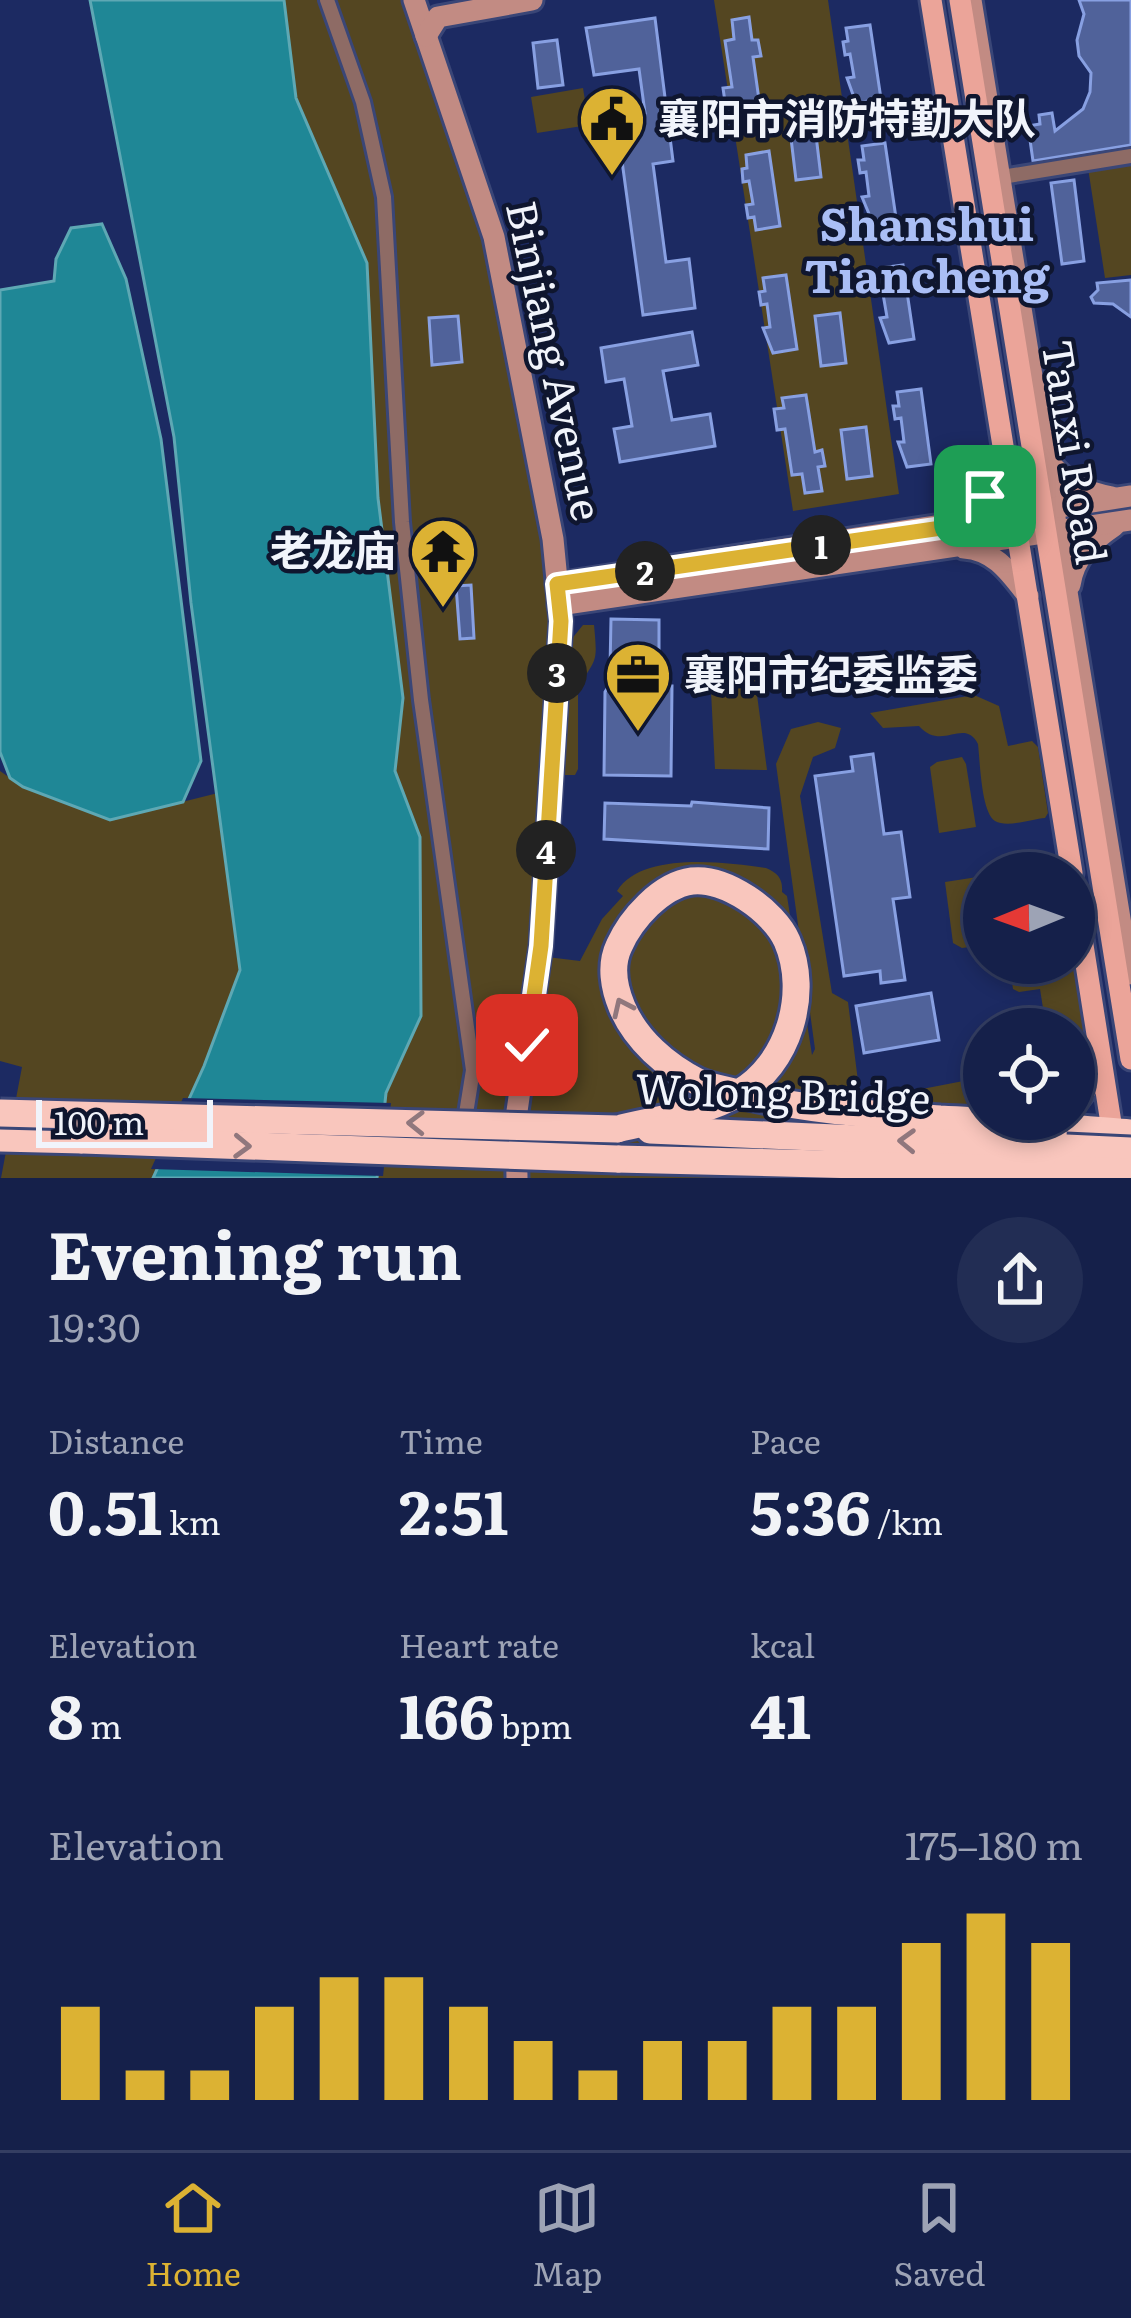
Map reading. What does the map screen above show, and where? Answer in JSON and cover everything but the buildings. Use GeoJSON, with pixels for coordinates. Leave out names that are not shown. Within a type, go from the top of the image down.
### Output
{"type":"FeatureCollection","features":[{"type":"Feature","properties":{"kind":"highway"},"geometry":{"type":"LineString","coordinates":[[617,1129],[707,1106],[724,1099],[740,1093],[741,1093],[773,1063],[790,1034],[796,982],[787,941],[763,908],[731,890],[692,881],[659,896],[633,921],[616,950],[614,988],[629,1023],[657,1056],[700,1082],[722,1088],[740,1093],[745,1095],[791,1107],[963,1117]]}},
{"type":"Feature","properties":{"kind":"highway","name":"Wolong Bridge"},"geometry":{"type":"LineString","coordinates":[[0,1113],[1125,1138]]}},
{"type":"Feature","properties":{"kind":"highway"},"geometry":{"type":"LineString","coordinates":[[1095,1132],[1125,1138]]}},
{"type":"Feature","properties":{"kind":"highway","name":"Wolong Bridge"},"geometry":{"type":"LineString","coordinates":[[0,1138],[1131,1172]]}},
{"type":"Feature","properties":{"kind":"highway"},"geometry":{"type":"LineString","coordinates":[[617,1159],[673,1178]]}},
{"type":"Feature","properties":{"kind":"main road","name":"Tanxi Road"},"geometry":{"type":"LineString","coordinates":[[927,0],[1064,852]]}},
{"type":"Feature","properties":{"kind":"main road","name":"Tanxi Road"},"geometry":{"type":"LineString","coordinates":[[960,0],[996,178],[1131,1054]]}},
{"type":"Feature","properties":{"kind":"main road"},"geometry":{"type":"LineString","coordinates":[[1114,950],[1130,981]]}},
{"type":"Feature","properties":{"kind":"main road"},"geometry":{"type":"LineString","coordinates":[[1088,984],[1125,1138],[1120,1178]]}},
{"type":"Feature","properties":{"kind":"street"},"geometry":{"type":"LineString","coordinates":[[327,0],[362,102],[384,197],[402,522],[421,700],[473,1070],[456,1178]]}},
{"type":"Feature","properties":{"kind":"street","name":"Binjiang Avenue"},"geometry":{"type":"LineString","coordinates":[[414,0],[494,237],[553,538],[558,594],[541,946],[516,1118],[517,1178]]}},
{"type":"Feature","properties":{"kind":"street"},"geometry":{"type":"LineString","coordinates":[[426,36],[438,17],[532,0]]}},
{"type":"Feature","properties":{"kind":"street"},"geometry":{"type":"LineString","coordinates":[[927,0],[999,466],[1013,527]]}},
{"type":"Feature","properties":{"kind":"street"},"geometry":{"type":"LineString","coordinates":[[971,0],[996,178],[1046,456],[1051,521],[1069,598],[1130,981]]}},
{"type":"Feature","properties":{"kind":"street"},"geometry":{"type":"LineString","coordinates":[[996,178],[1131,155]]}},
{"type":"Feature","properties":{"kind":"street"},"geometry":{"type":"LineString","coordinates":[[1046,456],[1071,484],[1128,509]]}},
{"type":"Feature","properties":{"kind":"street"},"geometry":{"type":"LineString","coordinates":[[955,526],[985,496],[999,466]]}},
{"type":"Feature","properties":{"kind":"street"},"geometry":{"type":"LineString","coordinates":[[558,594],[945,547],[1013,527],[1128,509]]}},
{"type":"Feature","properties":{"kind":"street"},"geometry":{"type":"LineString","coordinates":[[1069,598],[1072,571],[1085,550],[1128,509]]}},
{"type":"Feature","properties":{"kind":"street"},"geometry":{"type":"LineString","coordinates":[[558,594],[955,526],[1013,527]]}},
{"type":"Feature","properties":{"kind":"street"},"geometry":{"type":"LineString","coordinates":[[945,547],[981,549],[1022,589]]}},
{"type":"Feature","properties":{"kind":"shaded area"},"geometry":{"type":"Polygon","coordinates":[[[90,0],[284,0],[296,98],[367,263],[378,498],[403,698],[395,771],[420,837],[421,1016],[386,1093],[377,1178],[153,1178],[204,1066],[240,970],[174,437],[90,0]]]}},
{"type":"Feature","properties":{"kind":"shaded area"},"geometry":{"type":"Polygon","coordinates":[[[284,0],[425,0],[494,237],[559,605],[539,956],[580,961],[602,919],[623,896],[617,891],[645,870],[685,862],[766,868],[779,877],[787,896],[812,1055],[815,1049],[776,764],[791,729],[818,722],[841,728],[835,748],[813,757],[800,796],[832,993],[848,1002],[859,1089],[839,1099],[817,1095],[819,1109],[963,1081],[963,1140],[1003,1140],[1038,1178],[377,1178],[386,1093],[421,1016],[420,837],[395,771],[403,698],[378,498],[367,263],[296,98],[284,0]]]}},
{"type":"Feature","properties":{"kind":"shaded area"},"geometry":{"type":"Polygon","coordinates":[[[714,0],[828,0],[899,494],[793,511],[714,0]]]}},
{"type":"Feature","properties":{"kind":"shaded area"},"geometry":{"type":"Polygon","coordinates":[[[583,88],[589,125],[537,133],[531,97],[583,88]]]}},
{"type":"Feature","properties":{"kind":"shaded area"},"geometry":{"type":"Polygon","coordinates":[[[1131,162],[1131,275],[1105,278],[1088,168],[1131,162]]]}},
{"type":"Feature","properties":{"kind":"shaded area"},"geometry":{"type":"Polygon","coordinates":[[[102,224],[126,279],[161,439],[201,761],[183,802],[110,820],[23,787],[10,778],[0,752],[0,290],[54,281],[56,259],[71,228],[102,224]]]}},
{"type":"Feature","properties":{"kind":"shaded area"},"geometry":{"type":"Polygon","coordinates":[[[583,625],[594,625],[595,654],[578,688],[578,769],[575,775],[565,775],[559,768],[570,641],[583,625]]]}},
{"type":"Feature","properties":{"kind":"shaded area"},"geometry":{"type":"Polygon","coordinates":[[[752,657],[767,770],[715,769],[710,672],[738,673],[738,658],[752,657]]]}},
{"type":"Feature","properties":{"kind":"shaded area"},"geometry":{"type":"Polygon","coordinates":[[[974,695],[999,706],[1008,746],[1032,741],[1038,747],[1045,818],[1006,824],[990,816],[978,744],[966,733],[936,736],[919,726],[883,728],[870,713],[974,695]]]}},
{"type":"Feature","properties":{"kind":"shaded area"},"geometry":{"type":"Polygon","coordinates":[[[962,757],[976,827],[939,833],[930,767],[962,757]]]}},
{"type":"Feature","properties":{"kind":"shaded area"},"geometry":{"type":"Polygon","coordinates":[[[0,771],[23,787],[110,820],[218,793],[240,970],[204,1066],[153,1178],[1,1178],[22,1067],[0,1061],[0,771]]]}},
{"type":"Feature","properties":{"kind":"shaded area"},"geometry":{"type":"Polygon","coordinates":[[[963,879],[963,948],[953,943],[945,882],[963,879]]]}},
{"type":"Feature","properties":{"kind":"shaded area"},"geometry":{"type":"Polygon","coordinates":[[[1012,984],[1076,984],[1080,1008],[1043,1008],[1040,989],[1013,989],[1012,984]]]}},
{"type":"Feature","properties":{"kind":"pier"},"geometry":{"type":"Polygon","coordinates":[[[183,1098],[391,1103],[383,1176],[151,1169],[183,1098]]]}},
{"type":"Feature","properties":{"kind":"place","name":"襄阳市消防特勤大队"},"geometry":{"type":"Point","coordinates":[612,178]}},
{"type":"Feature","properties":{"kind":"place","name":"老龙庙"},"geometry":{"type":"Point","coordinates":[443,610]}},
{"type":"Feature","properties":{"kind":"place","name":"襄阳市纪委监委"},"geometry":{"type":"Point","coordinates":[638,734]}},
{"type":"Feature","properties":{"kind":"district","name":"Shanshui Tiancheng"},"geometry":{"type":"Point","coordinates":[927,251]}},
{"type":"Feature","properties":{"kind":"route"},"geometry":{"type":"LineString","coordinates":[[527,1045],[541,946],[561,621],[557,584],[955,526],[985,496]]}}]}
